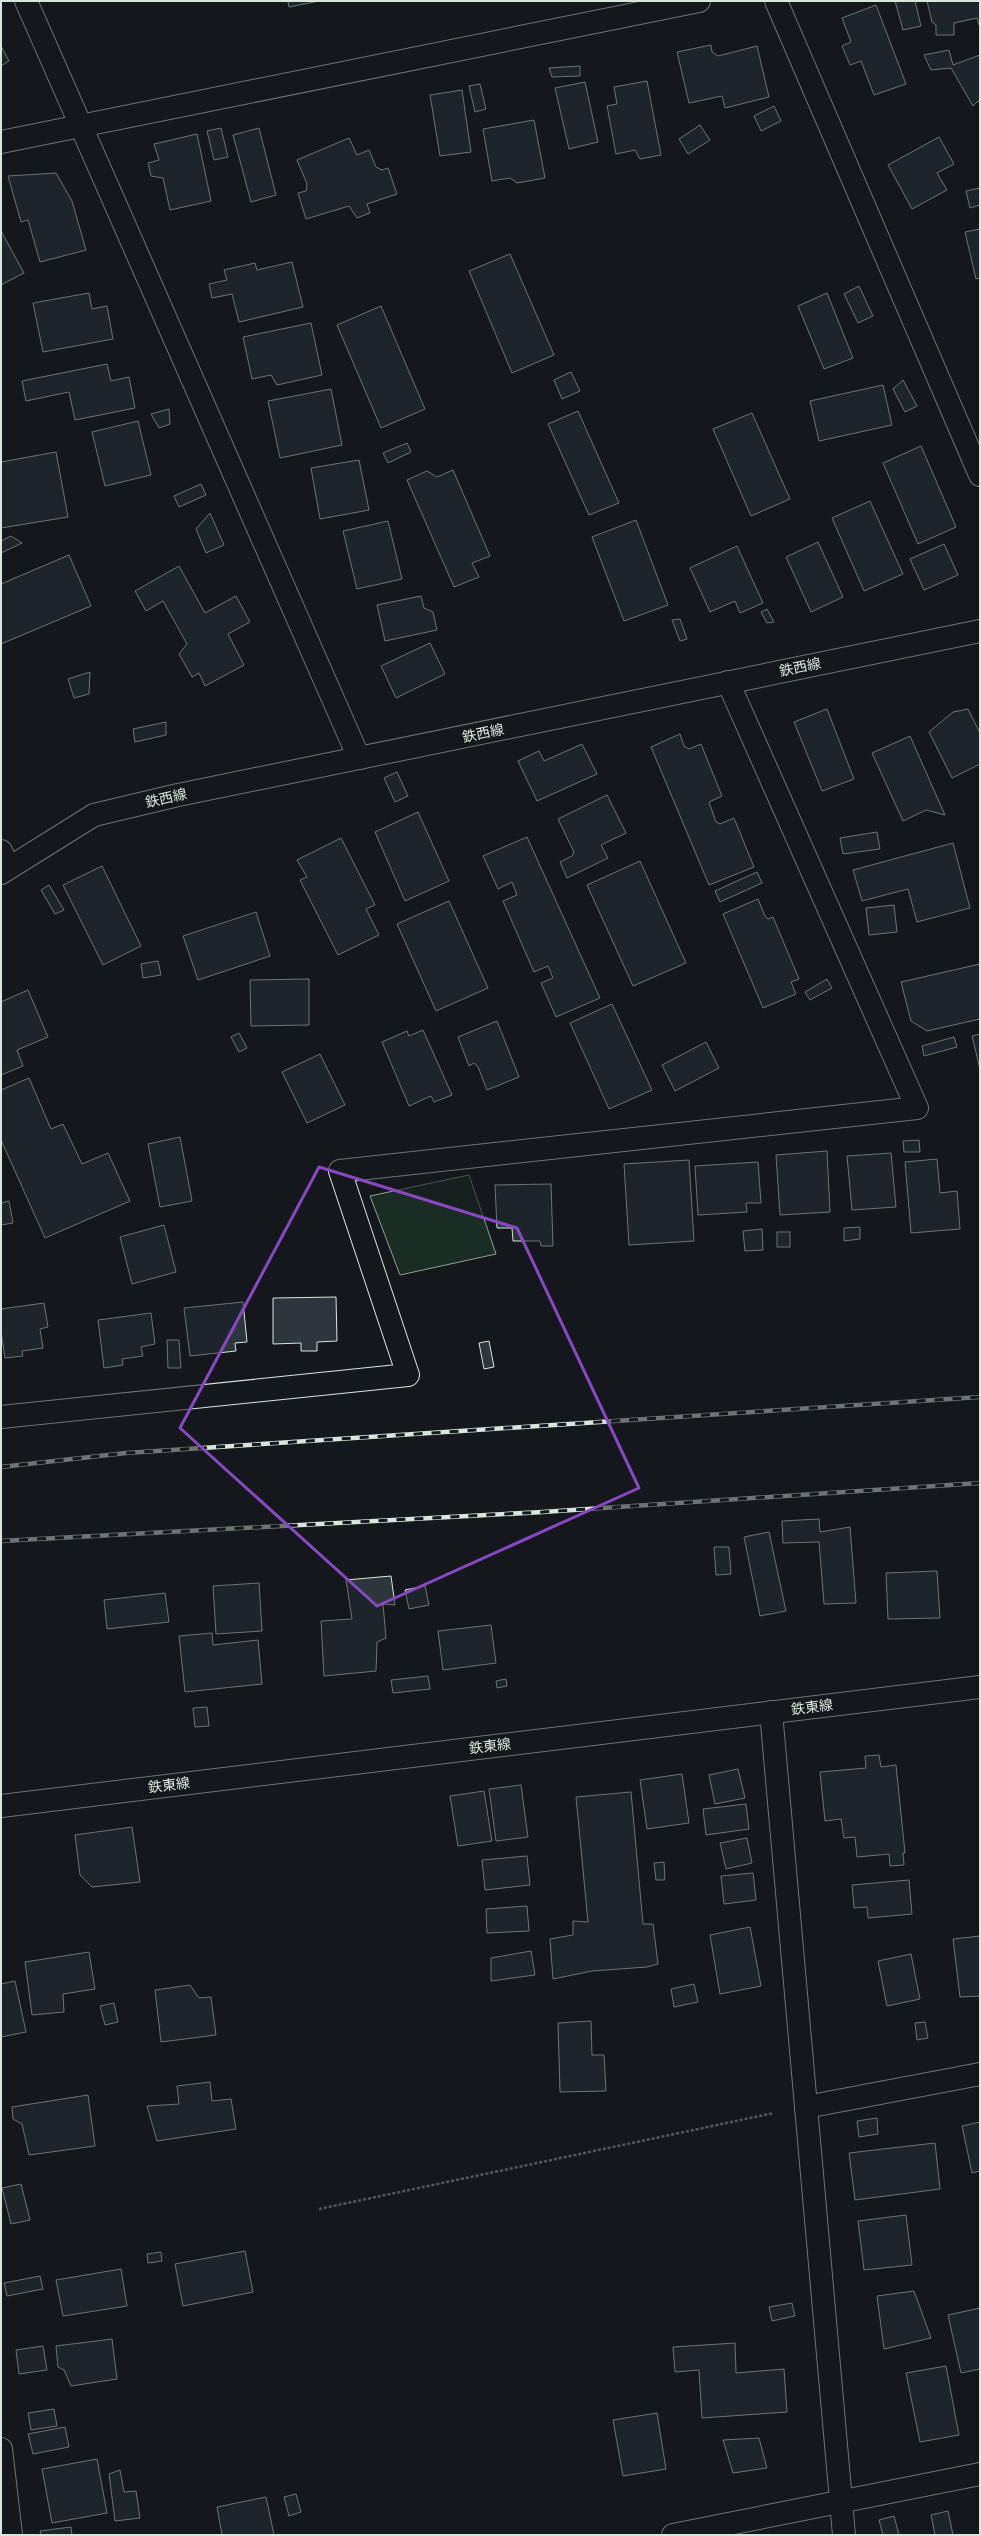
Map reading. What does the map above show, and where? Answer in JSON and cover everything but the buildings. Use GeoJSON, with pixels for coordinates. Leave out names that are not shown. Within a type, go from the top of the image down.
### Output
{"type":"FeatureCollection","features":[{"type":"Feature","properties":{"kind":"street"},"geometry":{"type":"LineString","coordinates":[[26,1],[359,758]]}},
{"type":"Feature","properties":{"kind":"street"},"geometry":{"type":"LineString","coordinates":[[1,142],[699,1]]}},
{"type":"Feature","properties":{"kind":"street"},"geometry":{"type":"LineString","coordinates":[[776,1],[980,475]]}},
{"type":"Feature","properties":{"kind":"street","name":"鉄西線"},"geometry":{"type":"LineString","coordinates":[[4,864],[94,815],[178,795],[980,630]]}},
{"type":"Feature","properties":{"kind":"street"},"geometry":{"type":"LineString","coordinates":[[1,1417],[408,1375],[340,1171],[917,1108],[728,682]]}},
{"type":"Feature","properties":{"kind":"street","name":"鉄東線"},"geometry":{"type":"LineString","coordinates":[[1,1806],[980,1687]]}},
{"type":"Feature","properties":{"kind":"street"},"geometry":{"type":"LineString","coordinates":[[772,1712],[844,2535]]}},
{"type":"Feature","properties":{"kind":"street"},"geometry":{"type":"LineString","coordinates":[[806,2107],[980,2074]]}},
{"type":"Feature","properties":{"kind":"street"},"geometry":{"type":"LineString","coordinates":[[1,2449],[11,2535]]}},
{"type":"Feature","properties":{"kind":"street"},"geometry":{"type":"LineString","coordinates":[[673,2535],[980,2474]]}},
{"type":"Feature","properties":{"kind":"path"},"geometry":{"type":"LineString","coordinates":[[319,2209],[806,2107]]}},
{"type":"Feature","properties":{"kind":"highlighted area"},"geometry":{"type":"Polygon","coordinates":[[[319,1167],[517,1228],[639,1488],[377,1606],[180,1428],[319,1167]]]}},
{"type":"Feature","properties":{"kind":"green space"},"geometry":{"type":"Polygon","coordinates":[[[469,1175],[496,1254],[400,1275],[370,1196],[469,1175]]]}},
{"type":"Feature","properties":{"kind":"railway"},"geometry":{"type":"LineString","coordinates":[[1,1467],[126,1453],[980,1397]]}},
{"type":"Feature","properties":{"kind":"railway"},"geometry":{"type":"LineString","coordinates":[[1,1541],[543,1512],[980,1483]]}}]}
